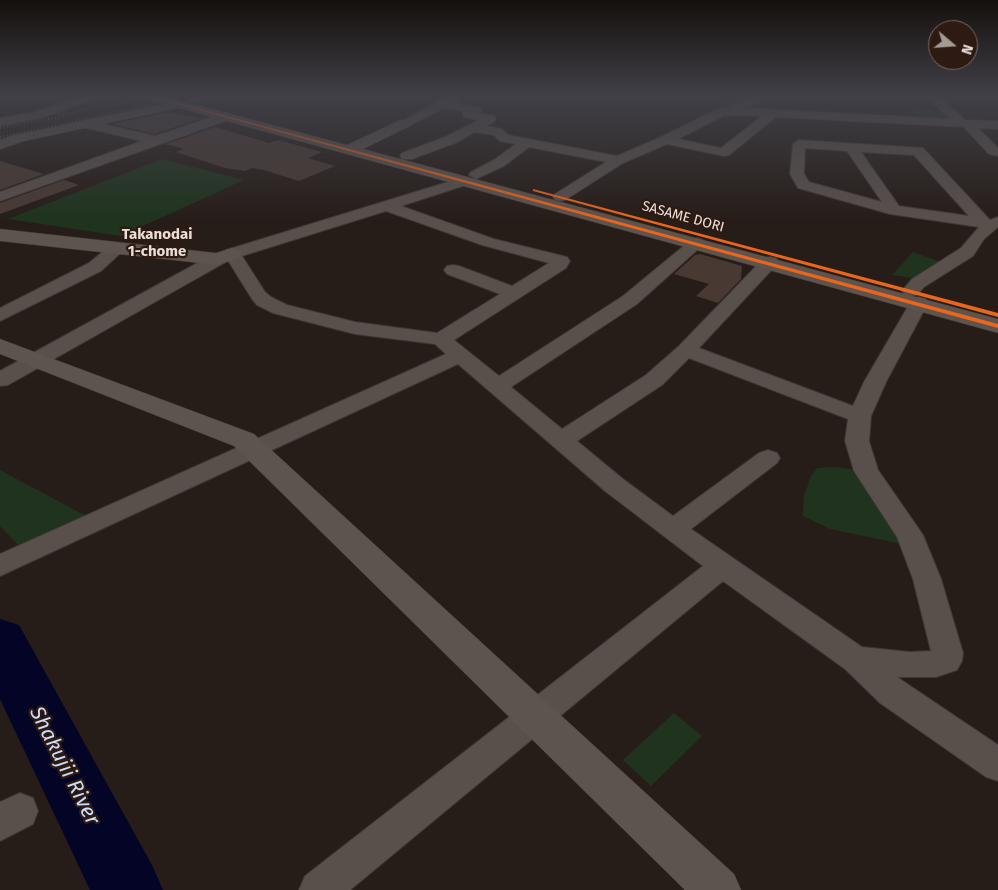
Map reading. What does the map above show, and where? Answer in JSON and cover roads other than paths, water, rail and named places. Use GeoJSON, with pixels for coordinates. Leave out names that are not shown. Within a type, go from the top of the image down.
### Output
{"type":"FeatureCollection","features":[{"type":"Feature","properties":{"kind":"main road"},"geometry":{"type":"LineString","coordinates":[[15,139],[23,138]]}},
{"type":"Feature","properties":{"kind":"main road","name":"SASAME DORI"},"geometry":{"type":"LineString","coordinates":[[316,138],[355,147],[407,156],[470,178],[560,197],[915,297],[998,326]]}},
{"type":"Feature","properties":{"kind":"main road","name":"SASAME DORI"},"geometry":{"type":"LineString","coordinates":[[322,138],[697,243],[915,297],[998,314]]}},
{"type":"Feature","properties":{"kind":"main road"},"geometry":{"type":"LineString","coordinates":[[355,147],[375,138]]}},
{"type":"Feature","properties":{"kind":"main road"},"geometry":{"type":"LineString","coordinates":[[0,235],[225,257]]}},
{"type":"Feature","properties":{"kind":"main road"},"geometry":{"type":"LineString","coordinates":[[0,346],[244,440],[718,890]]}},
{"type":"Feature","properties":{"kind":"street"},"geometry":{"type":"LineString","coordinates":[[144,138],[155,140]]}},
{"type":"Feature","properties":{"kind":"street"},"geometry":{"type":"LineString","coordinates":[[0,197],[162,138]]}},
{"type":"Feature","properties":{"kind":"street"},"geometry":{"type":"LineString","coordinates":[[407,156],[455,138]]}},
{"type":"Feature","properties":{"kind":"street"},"geometry":{"type":"LineString","coordinates":[[504,138],[618,160]]}},
{"type":"Feature","properties":{"kind":"street"},"geometry":{"type":"LineString","coordinates":[[560,197],[618,160],[671,138]]}},
{"type":"Feature","properties":{"kind":"street"},"geometry":{"type":"LineString","coordinates":[[666,140],[724,152],[742,138]]}},
{"type":"Feature","properties":{"kind":"street"},"geometry":{"type":"LineString","coordinates":[[872,138],[880,149]]}},
{"type":"Feature","properties":{"kind":"street"},"geometry":{"type":"LineString","coordinates":[[980,138],[994,151],[998,152]]}},
{"type":"Feature","properties":{"kind":"street"},"geometry":{"type":"LineString","coordinates":[[0,144],[15,139]]}},
{"type":"Feature","properties":{"kind":"street"},"geometry":{"type":"LineString","coordinates":[[0,380],[225,257],[470,178],[500,163],[527,142]]}},
{"type":"Feature","properties":{"kind":"street"},"geometry":{"type":"LineString","coordinates":[[799,144],[918,151],[991,224],[894,209],[803,185],[797,174],[799,144]]}},
{"type":"Feature","properties":{"kind":"street"},"geometry":{"type":"LineString","coordinates":[[851,147],[894,209]]}},
{"type":"Feature","properties":{"kind":"street"},"geometry":{"type":"LineString","coordinates":[[2,565],[256,450],[450,347],[514,293],[560,264],[561,261],[488,242],[387,206]]}},
{"type":"Feature","properties":{"kind":"street"},"geometry":{"type":"LineString","coordinates":[[856,660],[910,665],[936,664],[946,660],[947,653],[928,579],[910,535],[866,470],[857,441],[860,416],[915,297],[918,283],[967,252],[978,236],[991,224]]}},
{"type":"Feature","properties":{"kind":"street"},"geometry":{"type":"LineString","coordinates":[[497,388],[630,300],[697,243]]}},
{"type":"Feature","properties":{"kind":"street"},"geometry":{"type":"LineString","coordinates":[[0,314],[95,267],[118,248]]}},
{"type":"Feature","properties":{"kind":"street"},"geometry":{"type":"LineString","coordinates":[[225,257],[264,302],[280,309],[355,328],[450,347],[614,486],[722,566],[856,660],[892,693],[998,765]]}},
{"type":"Feature","properties":{"kind":"street"},"geometry":{"type":"LineString","coordinates":[[560,441],[654,380],[686,350],[770,262]]}},
{"type":"Feature","properties":{"kind":"street"},"geometry":{"type":"LineString","coordinates":[[453,270],[514,293]]}},
{"type":"Feature","properties":{"kind":"street"},"geometry":{"type":"LineString","coordinates":[[686,350],[860,416]]}},
{"type":"Feature","properties":{"kind":"street"},"geometry":{"type":"LineString","coordinates":[[673,529],[768,458]]}},
{"type":"Feature","properties":{"kind":"street"},"geometry":{"type":"LineString","coordinates":[[320,890],[722,566]]}},
{"type":"Feature","properties":{"kind":"waterway","name":"Shakujii River"},"geometry":{"type":"LineString","coordinates":[[0,641],[127,890]]}},
{"type":"Feature","properties":{"kind":"district","name":"Takanodai 1-chome"},"geometry":{"type":"Point","coordinates":[157,244]}}]}
